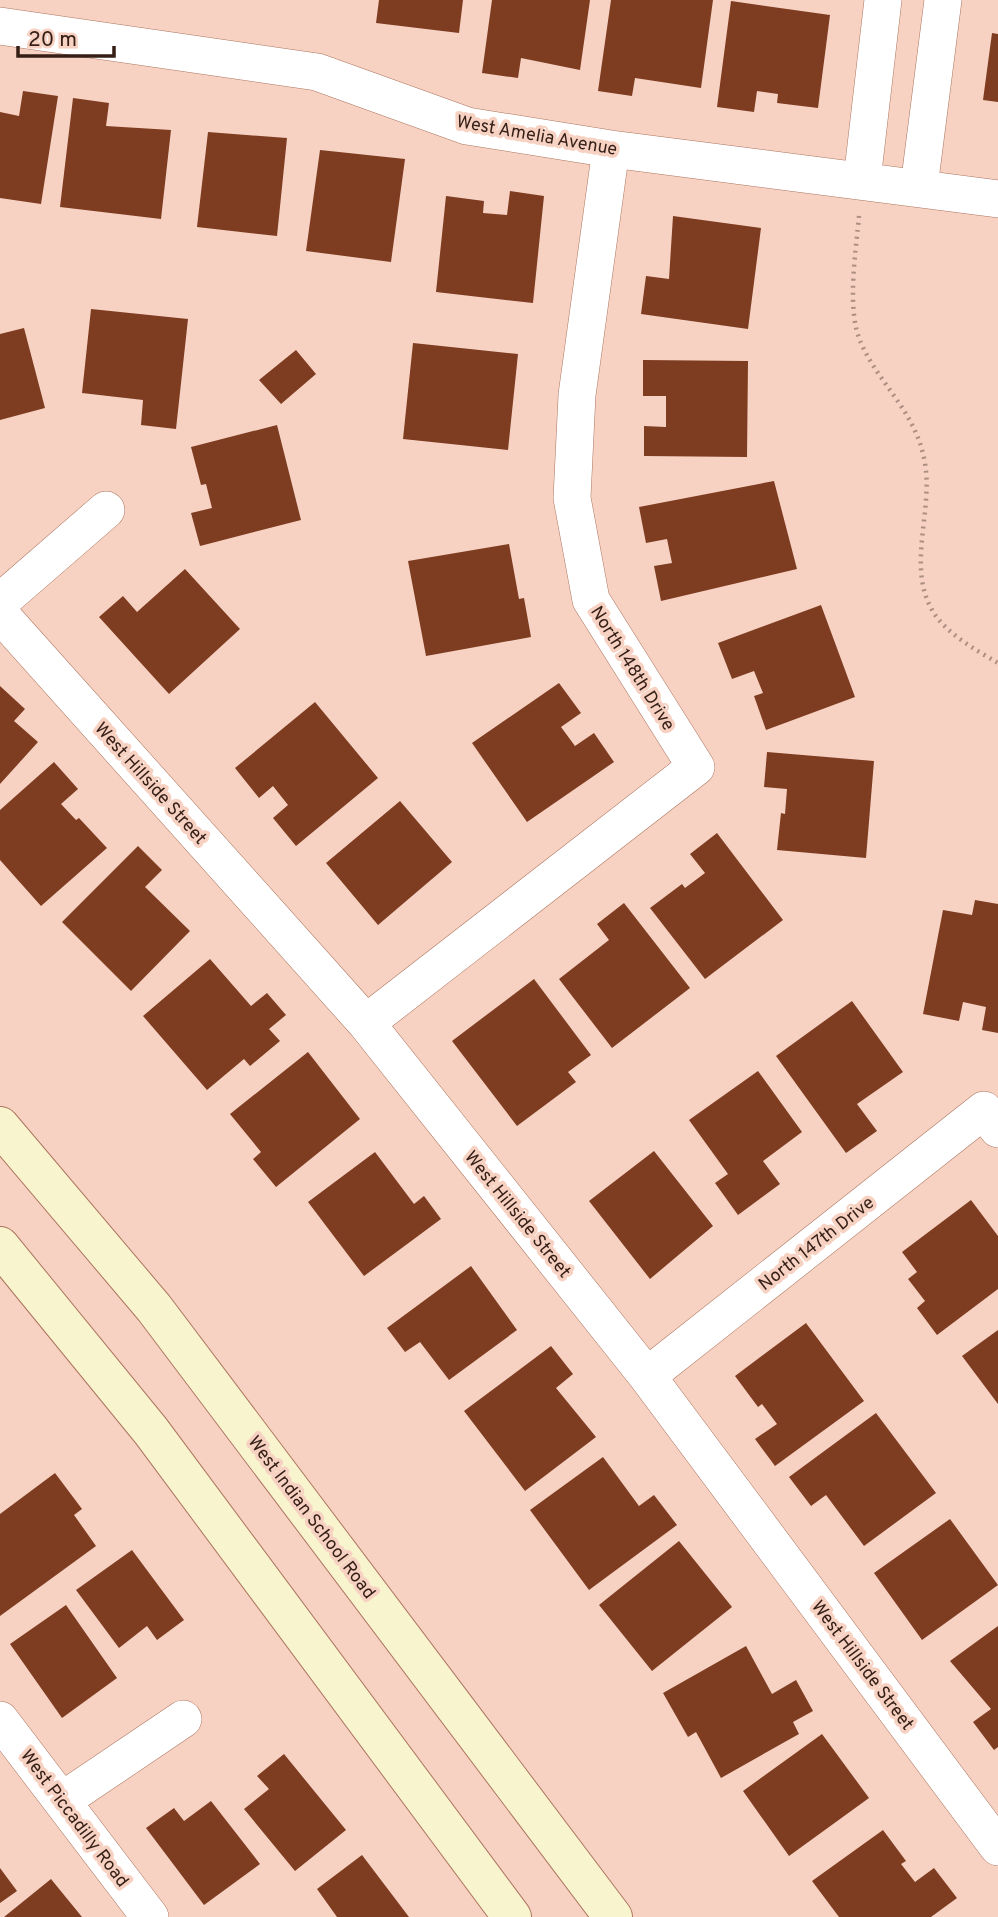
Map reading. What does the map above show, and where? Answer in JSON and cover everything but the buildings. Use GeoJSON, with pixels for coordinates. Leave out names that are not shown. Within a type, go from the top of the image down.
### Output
{"type":"FeatureCollection","features":[{"type":"Feature","properties":{"kind":"main road","name":"West Indian School Road"},"geometry":{"type":"LineString","coordinates":[[0,1126],[154,1308],[613,1917]]}},
{"type":"Feature","properties":{"kind":"main road"},"geometry":{"type":"LineString","coordinates":[[0,1246],[151,1431],[512,1917]]}},
{"type":"Feature","properties":{"kind":"street"},"geometry":{"type":"LineString","coordinates":[[862,180],[883,0]]}},
{"type":"Feature","properties":{"kind":"street"},"geometry":{"type":"LineString","coordinates":[[919,187],[943,0]]}},
{"type":"Feature","properties":{"kind":"street","name":"West Amelia Avenue"},"geometry":{"type":"LineString","coordinates":[[0,26],[317,72],[467,126],[611,149],[998,199]]}},
{"type":"Feature","properties":{"kind":"street","name":"North 148th Drive"},"geometry":{"type":"LineString","coordinates":[[366,1023],[696,767],[590,600],[572,498],[577,395],[611,149]]}},
{"type":"Feature","properties":{"kind":"street"},"geometry":{"type":"LineString","coordinates":[[0,602],[106,510]]}},
{"type":"Feature","properties":{"kind":"street","name":"West Hillside Street"},"geometry":{"type":"LineString","coordinates":[[0,614],[366,1023],[648,1376],[998,1847]]}},
{"type":"Feature","properties":{"kind":"street","name":"North 147th Drive"},"geometry":{"type":"LineString","coordinates":[[648,1376],[991,1119]]}},
{"type":"Feature","properties":{"kind":"street"},"geometry":{"type":"LineString","coordinates":[[63,1800],[183,1719]]}},
{"type":"Feature","properties":{"kind":"street","name":"West Piccadilly Road"},"geometry":{"type":"LineString","coordinates":[[0,1720],[150,1917]]}},
{"type":"Feature","properties":{"kind":"path"},"geometry":{"type":"LineString","coordinates":[[862,180],[854,272],[854,305],[859,340],[869,359],[904,406],[924,458],[927,484],[920,564],[923,588],[933,612],[957,636],[998,663]]}}]}
